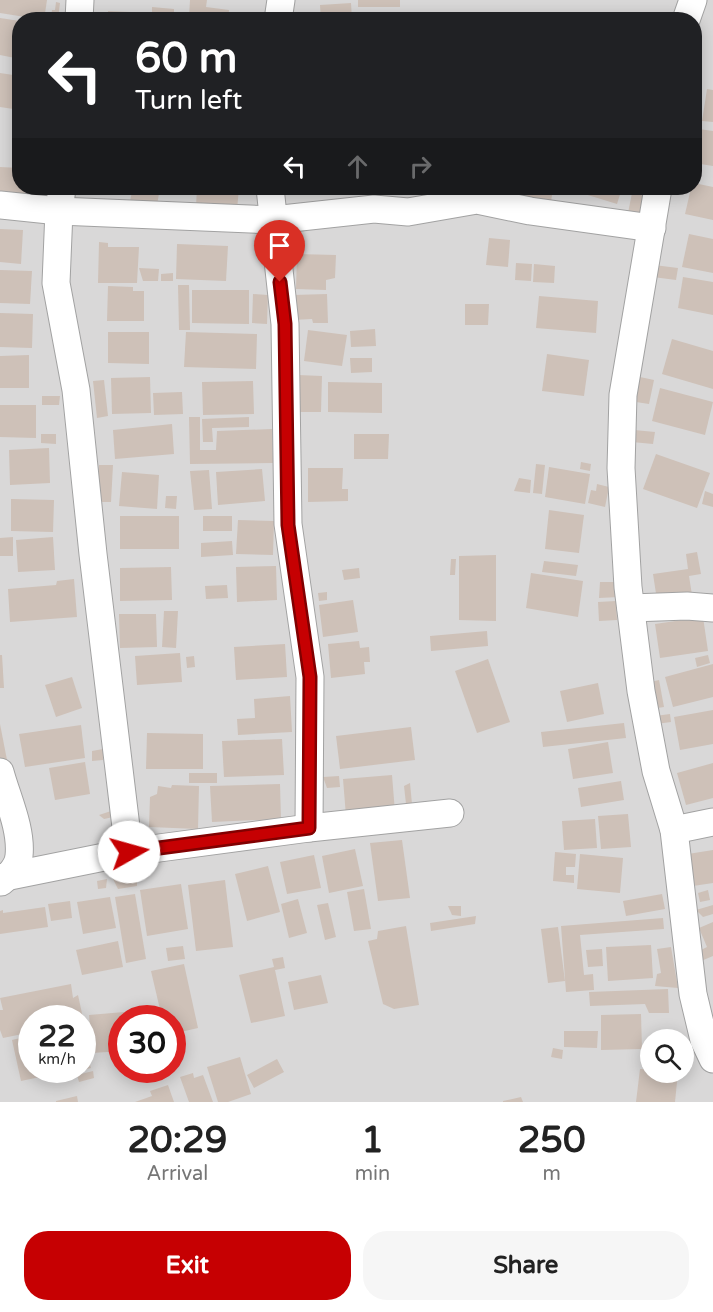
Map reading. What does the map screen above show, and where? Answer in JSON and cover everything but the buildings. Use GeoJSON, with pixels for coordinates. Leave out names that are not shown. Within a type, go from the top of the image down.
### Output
{"type":"FeatureCollection","features":[{"type":"Feature","properties":{"kind":"street"},"geometry":{"type":"LineString","coordinates":[[271,195],[285,324],[288,525],[310,677],[309,828]]}},
{"type":"Feature","properties":{"kind":"street"},"geometry":{"type":"LineString","coordinates":[[657,195],[623,395],[621,468],[631,608],[641,692],[656,771],[674,830],[693,994],[704,1040],[713,1059]]}},
{"type":"Feature","properties":{"kind":"street"},"geometry":{"type":"LineString","coordinates":[[60,199],[56,283],[76,390],[93,554],[129,852]]}},
{"type":"Feature","properties":{"kind":"street"},"geometry":{"type":"LineString","coordinates":[[0,205],[60,199],[273,220],[374,209],[408,212],[477,200],[530,211],[652,228]]}},
{"type":"Feature","properties":{"kind":"street"},"geometry":{"type":"LineString","coordinates":[[631,608],[687,606],[713,608]]}},
{"type":"Feature","properties":{"kind":"street"},"geometry":{"type":"LineString","coordinates":[[0,772],[16,829],[20,857],[4,878]]}},
{"type":"Feature","properties":{"kind":"street"},"geometry":{"type":"LineString","coordinates":[[4,878],[129,852],[309,828],[450,813]]}},
{"type":"Feature","properties":{"kind":"street"},"geometry":{"type":"LineString","coordinates":[[674,830],[713,822]]}},
{"type":"Feature","properties":{"kind":"shaded area"},"geometry":{"type":"Polygon","coordinates":[[[0,0],[713,0],[713,1102],[0,1102],[0,0]]]}},
{"type":"Feature","properties":{"kind":"route"},"geometry":{"type":"LineString","coordinates":[[129,852],[309,828],[310,677],[288,525],[285,324],[280,282]]}}]}
